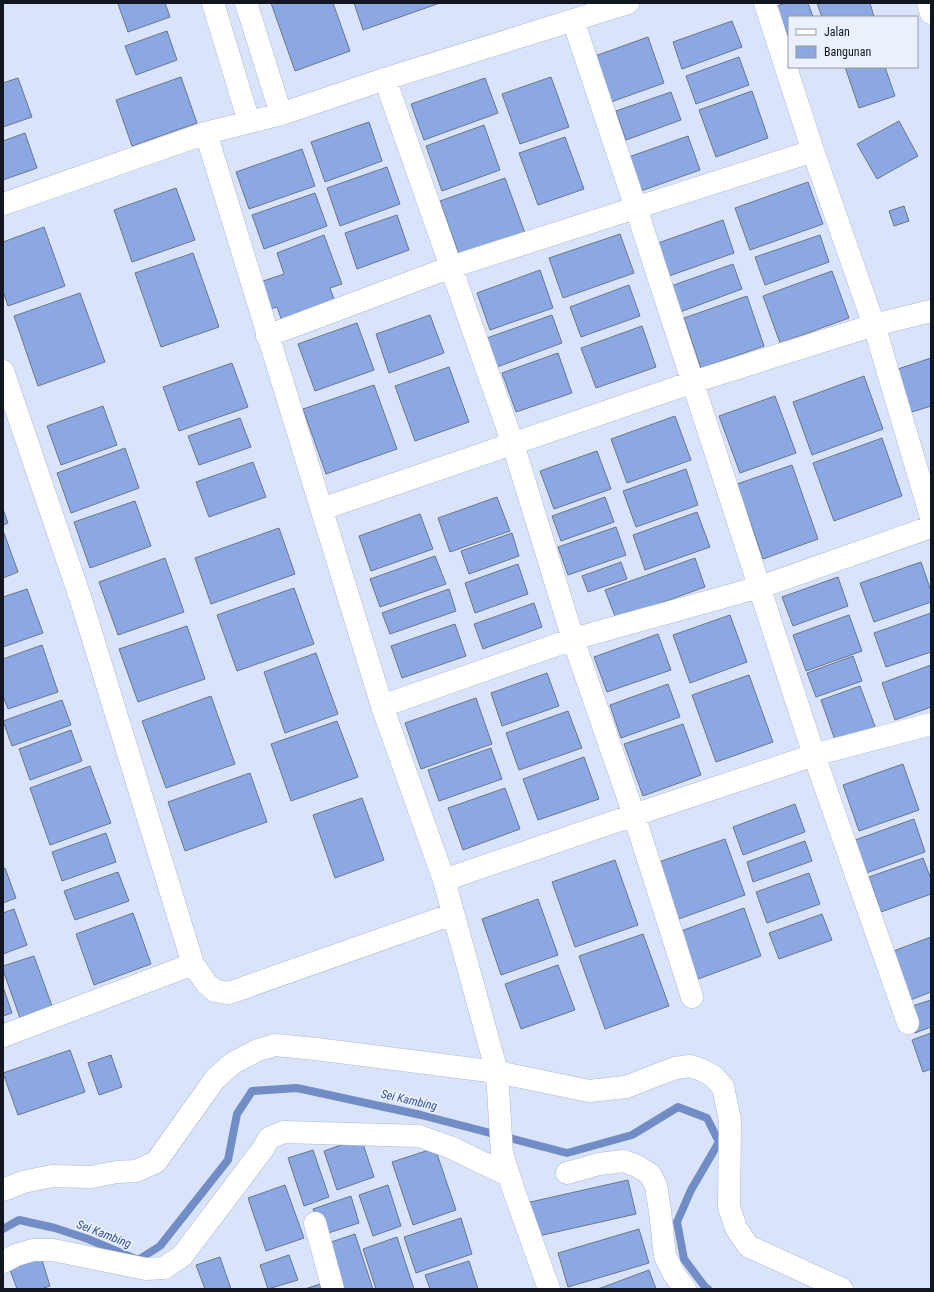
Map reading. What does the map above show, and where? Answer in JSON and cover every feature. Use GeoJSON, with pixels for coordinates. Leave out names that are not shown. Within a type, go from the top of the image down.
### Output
{"type":"FeatureCollection","features":[{"type":"Feature","properties":{"kind":"street"},"geometry":{"type":"LineString","coordinates":[[213,3],[249,122]]}},
{"type":"Feature","properties":{"kind":"street"},"geometry":{"type":"LineString","coordinates":[[246,3],[281,114]]}},
{"type":"Feature","properties":{"kind":"street"},"geometry":{"type":"LineString","coordinates":[[3,204],[206,133],[281,114],[385,79],[628,3]]}},
{"type":"Feature","properties":{"kind":"street"},"geometry":{"type":"LineString","coordinates":[[764,3],[813,151],[874,326],[931,517]]}},
{"type":"Feature","properties":{"kind":"street"},"geometry":{"type":"LineString","coordinates":[[928,3],[931,13]]}},
{"type":"Feature","properties":{"kind":"street"},"geometry":{"type":"LineString","coordinates":[[573,20],[636,208],[814,755],[908,1023]]}},
{"type":"Feature","properties":{"kind":"street"},"geometry":{"type":"LineString","coordinates":[[385,79],[513,444],[573,639],[634,815],[692,997]]}},
{"type":"Feature","properties":{"kind":"street"},"geometry":{"type":"LineString","coordinates":[[206,133],[267,336],[382,706],[444,880],[499,1080],[498,1102],[502,1154],[508,1175],[549,1289]]}},
{"type":"Feature","properties":{"kind":"street"},"geometry":{"type":"LineString","coordinates":[[267,336],[451,267],[813,151]]}},
{"type":"Feature","properties":{"kind":"street"},"geometry":{"type":"LineString","coordinates":[[322,509],[693,382],[874,326],[931,311]]}},
{"type":"Feature","properties":{"kind":"street"},"geometry":{"type":"LineString","coordinates":[[3,371],[81,600],[193,964],[206,983],[215,991],[229,993],[453,914]]}},
{"type":"Feature","properties":{"kind":"street"},"geometry":{"type":"LineString","coordinates":[[382,706],[573,639],[760,587],[931,527]]}},
{"type":"Feature","properties":{"kind":"street"},"geometry":{"type":"LineString","coordinates":[[444,880],[814,755],[931,724]]}},
{"type":"Feature","properties":{"kind":"street"},"geometry":{"type":"LineString","coordinates":[[3,1036],[193,964]]}},
{"type":"Feature","properties":{"kind":"street"},"geometry":{"type":"LineString","coordinates":[[3,1190],[23,1182],[52,1176],[91,1177],[117,1172],[136,1171],[156,1162],[215,1079],[233,1062],[258,1050],[275,1045],[497,1072],[589,1091],[626,1087],[675,1068],[690,1066],[713,1076],[723,1087],[730,1120],[729,1207],[736,1228],[748,1246],[842,1289]]}},
{"type":"Feature","properties":{"kind":"street"},"geometry":{"type":"LineString","coordinates":[[3,1262],[16,1254],[33,1250],[52,1250],[146,1269],[164,1268],[182,1256],[263,1149],[269,1138],[284,1132],[419,1136],[450,1147],[508,1175]]}},
{"type":"Feature","properties":{"kind":"street"},"geometry":{"type":"LineString","coordinates":[[567,1173],[599,1164],[624,1161],[637,1166],[650,1174],[656,1186],[665,1256],[674,1274],[685,1289]]}},
{"type":"Feature","properties":{"kind":"street"},"geometry":{"type":"LineString","coordinates":[[315,1223],[333,1289]]}},
{"type":"Feature","properties":{"kind":"building"},"geometry":{"type":"Polygon","coordinates":[[[165,3],[170,17],[128,32],[118,4],[165,3]]]}},
{"type":"Feature","properties":{"kind":"building"},"geometry":{"type":"Polygon","coordinates":[[[271,3],[333,3],[350,51],[295,71],[271,3]]]}},
{"type":"Feature","properties":{"kind":"building"},"geometry":{"type":"Polygon","coordinates":[[[354,3],[440,3],[363,30],[354,3]]]}},
{"type":"Feature","properties":{"kind":"building"},"geometry":{"type":"Polygon","coordinates":[[[786,3],[808,3],[813,16],[788,16],[788,36],[777,6],[786,3]]]}},
{"type":"Feature","properties":{"kind":"building"},"geometry":{"type":"Polygon","coordinates":[[[817,3],[870,3],[874,16],[822,16],[817,3]]]}},
{"type":"Feature","properties":{"kind":"building"},"geometry":{"type":"Polygon","coordinates":[[[732,21],[742,47],[682,69],[673,42],[732,21]]]}},
{"type":"Feature","properties":{"kind":"building"},"geometry":{"type":"Polygon","coordinates":[[[167,31],[177,60],[136,75],[125,46],[167,31]]]}},
{"type":"Feature","properties":{"kind":"building"},"geometry":{"type":"Polygon","coordinates":[[[648,37],[664,83],[611,102],[595,56],[648,37]]]}},
{"type":"Feature","properties":{"kind":"building"},"geometry":{"type":"Polygon","coordinates":[[[739,57],[749,85],[696,104],[686,76],[739,57]]]}},
{"type":"Feature","properties":{"kind":"building"},"geometry":{"type":"Polygon","coordinates":[[[845,68],[885,68],[895,96],[859,108],[845,68]]]}},
{"type":"Feature","properties":{"kind":"building"},"geometry":{"type":"Polygon","coordinates":[[[181,77],[197,123],[132,146],[116,100],[181,77]]]}},
{"type":"Feature","properties":{"kind":"building"},"geometry":{"type":"Polygon","coordinates":[[[551,77],[569,127],[520,144],[502,94],[551,77]]]}},
{"type":"Feature","properties":{"kind":"building"},"geometry":{"type":"Polygon","coordinates":[[[18,78],[32,117],[3,127],[3,83],[18,78]]]}},
{"type":"Feature","properties":{"kind":"building"},"geometry":{"type":"Polygon","coordinates":[[[485,78],[498,113],[424,140],[411,104],[485,78]]]}},
{"type":"Feature","properties":{"kind":"building"},"geometry":{"type":"Polygon","coordinates":[[[752,91],[768,138],[716,157],[699,110],[752,91]]]}},
{"type":"Feature","properties":{"kind":"building"},"geometry":{"type":"Polygon","coordinates":[[[671,92],[681,120],[626,140],[616,111],[671,92]]]}},
{"type":"Feature","properties":{"kind":"building"},"geometry":{"type":"Polygon","coordinates":[[[899,121],[918,156],[877,179],[857,144],[899,121]]]}},
{"type":"Feature","properties":{"kind":"building"},"geometry":{"type":"Polygon","coordinates":[[[369,122],[382,161],[325,182],[311,142],[369,122]]]}},
{"type":"Feature","properties":{"kind":"building"},"geometry":{"type":"Polygon","coordinates":[[[484,125],[500,170],[442,191],[426,146],[484,125]]]}},
{"type":"Feature","properties":{"kind":"building"},"geometry":{"type":"Polygon","coordinates":[[[25,133],[37,168],[3,180],[3,141],[25,133]]]}},
{"type":"Feature","properties":{"kind":"building"},"geometry":{"type":"Polygon","coordinates":[[[688,136],[700,170],[638,192],[626,158],[688,136]]]}},
{"type":"Feature","properties":{"kind":"building"},"geometry":{"type":"Polygon","coordinates":[[[565,137],[584,189],[538,205],[519,153],[565,137]]]}},
{"type":"Feature","properties":{"kind":"building"},"geometry":{"type":"Polygon","coordinates":[[[302,149],[315,186],[249,209],[236,172],[302,149]]]}},
{"type":"Feature","properties":{"kind":"building"},"geometry":{"type":"Polygon","coordinates":[[[387,167],[400,204],[340,226],[327,188],[387,167]]]}},
{"type":"Feature","properties":{"kind":"building"},"geometry":{"type":"Polygon","coordinates":[[[505,178],[525,233],[460,257],[440,201],[505,178]]]}},
{"type":"Feature","properties":{"kind":"building"},"geometry":{"type":"Polygon","coordinates":[[[808,182],[823,224],[750,250],[735,208],[808,182]]]}},
{"type":"Feature","properties":{"kind":"building"},"geometry":{"type":"Polygon","coordinates":[[[176,188],[195,240],[132,262],[114,210],[176,188]]]}},
{"type":"Feature","properties":{"kind":"building"},"geometry":{"type":"Polygon","coordinates":[[[315,193],[327,226],[264,249],[252,215],[315,193]]]}},
{"type":"Feature","properties":{"kind":"building"},"geometry":{"type":"Polygon","coordinates":[[[904,206],[909,221],[894,226],[889,211],[904,206]]]}},
{"type":"Feature","properties":{"kind":"building"},"geometry":{"type":"Polygon","coordinates":[[[397,215],[409,250],[357,269],[345,233],[397,215]]]}},
{"type":"Feature","properties":{"kind":"building"},"geometry":{"type":"Polygon","coordinates":[[[723,220],[734,253],[669,276],[658,243],[723,220]]]}},
{"type":"Feature","properties":{"kind":"building"},"geometry":{"type":"Polygon","coordinates":[[[44,227],[65,286],[8,306],[3,291],[3,242],[44,227]]]}},
{"type":"Feature","properties":{"kind":"building"},"geometry":{"type":"Polygon","coordinates":[[[620,234],[634,273],[563,298],[549,258],[620,234]]]}},
{"type":"Feature","properties":{"kind":"building"},"geometry":{"type":"Polygon","coordinates":[[[324,235],[342,284],[330,288],[336,305],[283,324],[277,307],[270,309],[260,282],[284,274],[277,253],[324,235]]]}},
{"type":"Feature","properties":{"kind":"building"},"geometry":{"type":"Polygon","coordinates":[[[820,235],[829,262],[765,285],[755,257],[820,235]]]}},
{"type":"Feature","properties":{"kind":"building"},"geometry":{"type":"Polygon","coordinates":[[[193,253],[219,327],[161,347],[135,273],[193,253]]]}},
{"type":"Feature","properties":{"kind":"building"},"geometry":{"type":"Polygon","coordinates":[[[733,264],[742,289],[680,312],[671,286],[733,264]]]}},
{"type":"Feature","properties":{"kind":"building"},"geometry":{"type":"Polygon","coordinates":[[[540,270],[553,308],[490,330],[477,293],[540,270]]]}},
{"type":"Feature","properties":{"kind":"building"},"geometry":{"type":"Polygon","coordinates":[[[832,271],[849,318],[780,343],[763,296],[832,271]]]}},
{"type":"Feature","properties":{"kind":"building"},"geometry":{"type":"Polygon","coordinates":[[[629,285],[640,316],[581,337],[570,307],[629,285]]]}},
{"type":"Feature","properties":{"kind":"building"},"geometry":{"type":"Polygon","coordinates":[[[80,293],[105,362],[38,386],[14,316],[80,293]]]}},
{"type":"Feature","properties":{"kind":"building"},"geometry":{"type":"Polygon","coordinates":[[[747,296],[764,346],[701,368],[684,318],[747,296]]]}},
{"type":"Feature","properties":{"kind":"building"},"geometry":{"type":"Polygon","coordinates":[[[430,315],[444,353],[389,373],[376,334],[430,315]]]}},
{"type":"Feature","properties":{"kind":"building"},"geometry":{"type":"Polygon","coordinates":[[[552,315],[562,343],[497,367],[487,338],[552,315]]]}},
{"type":"Feature","properties":{"kind":"building"},"geometry":{"type":"Polygon","coordinates":[[[357,323],[374,370],[315,391],[298,344],[357,323]]]}},
{"type":"Feature","properties":{"kind":"building"},"geometry":{"type":"Polygon","coordinates":[[[642,326],[656,367],[596,388],[581,348],[642,326]]]}},
{"type":"Feature","properties":{"kind":"building"},"geometry":{"type":"Polygon","coordinates":[[[558,353],[572,393],[516,412],[502,373],[558,353]]]}},
{"type":"Feature","properties":{"kind":"building"},"geometry":{"type":"Polygon","coordinates":[[[931,358],[931,406],[909,413],[895,370],[931,358]]]}},
{"type":"Feature","properties":{"kind":"building"},"geometry":{"type":"Polygon","coordinates":[[[232,363],[248,407],[179,431],[163,387],[232,363]]]}},
{"type":"Feature","properties":{"kind":"building"},"geometry":{"type":"Polygon","coordinates":[[[449,367],[469,422],[415,441],[395,386],[449,367]]]}},
{"type":"Feature","properties":{"kind":"building"},"geometry":{"type":"Polygon","coordinates":[[[864,376],[883,429],[812,455],[793,402],[864,376]]]}},
{"type":"Feature","properties":{"kind":"building"},"geometry":{"type":"Polygon","coordinates":[[[374,385],[397,449],[326,474],[303,409],[374,385]]]}},
{"type":"Feature","properties":{"kind":"building"},"geometry":{"type":"Polygon","coordinates":[[[775,396],[796,453],[740,473],[719,416],[775,396]]]}},
{"type":"Feature","properties":{"kind":"building"},"geometry":{"type":"Polygon","coordinates":[[[103,406],[117,445],[61,465],[47,426],[103,406]]]}},
{"type":"Feature","properties":{"kind":"building"},"geometry":{"type":"Polygon","coordinates":[[[675,416],[691,460],[627,483],[611,439],[675,416]]]}},
{"type":"Feature","properties":{"kind":"building"},"geometry":{"type":"Polygon","coordinates":[[[240,418],[251,447],[199,465],[188,436],[240,418]]]}},
{"type":"Feature","properties":{"kind":"building"},"geometry":{"type":"Polygon","coordinates":[[[882,438],[902,496],[834,521],[813,463],[882,438]]]}},
{"type":"Feature","properties":{"kind":"building"},"geometry":{"type":"Polygon","coordinates":[[[125,448],[139,488],[71,513],[57,473],[125,448]]]}},
{"type":"Feature","properties":{"kind":"building"},"geometry":{"type":"Polygon","coordinates":[[[597,451],[611,489],[554,509],[540,471],[597,451]]]}},
{"type":"Feature","properties":{"kind":"building"},"geometry":{"type":"Polygon","coordinates":[[[253,462],[266,497],[209,517],[196,482],[253,462]]]}},
{"type":"Feature","properties":{"kind":"building"},"geometry":{"type":"Polygon","coordinates":[[[792,465],[818,539],[763,559],[737,484],[792,465]]]}},
{"type":"Feature","properties":{"kind":"building"},"geometry":{"type":"Polygon","coordinates":[[[686,469],[698,505],[636,527],[623,491],[686,469]]]}},
{"type":"Feature","properties":{"kind":"building"},"geometry":{"type":"Polygon","coordinates":[[[497,497],[510,531],[450,552],[438,518],[497,497]]]}},
{"type":"Feature","properties":{"kind":"building"},"geometry":{"type":"Polygon","coordinates":[[[605,497],[614,522],[561,541],[552,516],[605,497]]]}},
{"type":"Feature","properties":{"kind":"building"},"geometry":{"type":"Polygon","coordinates":[[[135,501],[151,546],[90,568],[74,522],[135,501]]]}},
{"type":"Feature","properties":{"kind":"building"},"geometry":{"type":"Polygon","coordinates":[[[3,509],[8,523],[3,525],[3,509]]]}},
{"type":"Feature","properties":{"kind":"building"},"geometry":{"type":"Polygon","coordinates":[[[697,512],[710,547],[645,570],[633,535],[697,512]]]}},
{"type":"Feature","properties":{"kind":"building"},"geometry":{"type":"Polygon","coordinates":[[[420,514],[433,549],[371,571],[359,536],[420,514]]]}},
{"type":"Feature","properties":{"kind":"building"},"geometry":{"type":"Polygon","coordinates":[[[616,527],[626,555],[568,575],[558,547],[616,527]]]}},
{"type":"Feature","properties":{"kind":"building"},"geometry":{"type":"Polygon","coordinates":[[[279,528],[295,574],[211,604],[195,558],[279,528]]]}},
{"type":"Feature","properties":{"kind":"building"},"geometry":{"type":"Polygon","coordinates":[[[3,533],[18,572],[3,578],[3,533]]]}},
{"type":"Feature","properties":{"kind":"building"},"geometry":{"type":"Polygon","coordinates":[[[512,533],[519,556],[469,574],[461,551],[512,533]]]}},
{"type":"Feature","properties":{"kind":"building"},"geometry":{"type":"Polygon","coordinates":[[[435,556],[446,584],[380,607],[370,579],[435,556]]]}},
{"type":"Feature","properties":{"kind":"building"},"geometry":{"type":"Polygon","coordinates":[[[165,558],[184,612],[118,635],[99,582],[165,558]]]}},
{"type":"Feature","properties":{"kind":"building"},"geometry":{"type":"Polygon","coordinates":[[[695,558],[705,587],[616,619],[605,590],[695,558]]]}},
{"type":"Feature","properties":{"kind":"building"},"geometry":{"type":"Polygon","coordinates":[[[621,562],[627,579],[588,592],[582,576],[621,562]]]}},
{"type":"Feature","properties":{"kind":"building"},"geometry":{"type":"Polygon","coordinates":[[[921,562],[931,591],[931,602],[874,622],[860,583],[921,562]]]}},
{"type":"Feature","properties":{"kind":"building"},"geometry":{"type":"Polygon","coordinates":[[[518,564],[528,594],[475,613],[465,583],[518,564]]]}},
{"type":"Feature","properties":{"kind":"building"},"geometry":{"type":"Polygon","coordinates":[[[838,577],[848,606],[793,626],[782,597],[838,577]]]}},
{"type":"Feature","properties":{"kind":"building"},"geometry":{"type":"Polygon","coordinates":[[[294,588],[314,644],[237,671],[217,615],[294,588]]]}},
{"type":"Feature","properties":{"kind":"building"},"geometry":{"type":"Polygon","coordinates":[[[27,589],[43,633],[3,647],[3,597],[27,589]]]}},
{"type":"Feature","properties":{"kind":"building"},"geometry":{"type":"Polygon","coordinates":[[[449,589],[456,611],[390,634],[382,613],[449,589]]]}},
{"type":"Feature","properties":{"kind":"building"},"geometry":{"type":"Polygon","coordinates":[[[534,603],[542,627],[483,649],[474,624],[534,603]]]}},
{"type":"Feature","properties":{"kind":"building"},"geometry":{"type":"Polygon","coordinates":[[[931,613],[931,652],[886,667],[874,633],[931,613]]]}},
{"type":"Feature","properties":{"kind":"building"},"geometry":{"type":"Polygon","coordinates":[[[730,615],[747,662],[690,683],[673,635],[730,615]]]}},
{"type":"Feature","properties":{"kind":"building"},"geometry":{"type":"Polygon","coordinates":[[[849,615],[862,651],[806,671],[793,635],[849,615]]]}},
{"type":"Feature","properties":{"kind":"building"},"geometry":{"type":"Polygon","coordinates":[[[455,624],[466,656],[402,678],[391,646],[455,624]]]}},
{"type":"Feature","properties":{"kind":"building"},"geometry":{"type":"Polygon","coordinates":[[[187,626],[205,679],[138,702],[119,649],[187,626]]]}},
{"type":"Feature","properties":{"kind":"building"},"geometry":{"type":"Polygon","coordinates":[[[658,634],[671,670],[607,692],[594,657],[658,634]]]}},
{"type":"Feature","properties":{"kind":"building"},"geometry":{"type":"Polygon","coordinates":[[[42,645],[58,692],[8,709],[3,696],[3,659],[42,645]]]}},
{"type":"Feature","properties":{"kind":"building"},"geometry":{"type":"Polygon","coordinates":[[[316,653],[338,714],[285,733],[264,672],[316,653]]]}},
{"type":"Feature","properties":{"kind":"building"},"geometry":{"type":"Polygon","coordinates":[[[853,656],[862,681],[816,697],[807,673],[853,656]]]}},
{"type":"Feature","properties":{"kind":"building"},"geometry":{"type":"Polygon","coordinates":[[[931,665],[931,707],[895,720],[882,683],[931,665]]]}},
{"type":"Feature","properties":{"kind":"building"},"geometry":{"type":"Polygon","coordinates":[[[547,673],[559,706],[502,726],[491,693],[547,673]]]}},
{"type":"Feature","properties":{"kind":"building"},"geometry":{"type":"Polygon","coordinates":[[[749,675],[773,742],[716,762],[692,695],[749,675]]]}},
{"type":"Feature","properties":{"kind":"building"},"geometry":{"type":"Polygon","coordinates":[[[668,684],[680,717],[621,738],[610,705],[668,684]]]}},
{"type":"Feature","properties":{"kind":"building"},"geometry":{"type":"Polygon","coordinates":[[[860,686],[876,729],[836,743],[821,700],[860,686]]]}},
{"type":"Feature","properties":{"kind":"building"},"geometry":{"type":"Polygon","coordinates":[[[211,696],[235,764],[166,788],[142,721],[211,696]]]}},
{"type":"Feature","properties":{"kind":"building"},"geometry":{"type":"Polygon","coordinates":[[[476,698],[492,744],[421,769],[405,723],[476,698]]]}},
{"type":"Feature","properties":{"kind":"building"},"geometry":{"type":"Polygon","coordinates":[[[62,700],[71,725],[12,746],[3,721],[62,700]]]}},
{"type":"Feature","properties":{"kind":"building"},"geometry":{"type":"Polygon","coordinates":[[[568,711],[582,748],[519,770],[506,733],[568,711]]]}},
{"type":"Feature","properties":{"kind":"building"},"geometry":{"type":"Polygon","coordinates":[[[337,721],[358,777],[291,801],[271,744],[337,721]]]}},
{"type":"Feature","properties":{"kind":"building"},"geometry":{"type":"Polygon","coordinates":[[[683,724],[701,775],[643,796],[624,744],[683,724]]]}},
{"type":"Feature","properties":{"kind":"building"},"geometry":{"type":"Polygon","coordinates":[[[71,730],[82,761],[30,780],[19,749],[71,730]]]}},
{"type":"Feature","properties":{"kind":"building"},"geometry":{"type":"Polygon","coordinates":[[[491,748],[502,779],[439,801],[428,770],[491,748]]]}},
{"type":"Feature","properties":{"kind":"building"},"geometry":{"type":"Polygon","coordinates":[[[584,757],[599,799],[538,820],[523,779],[584,757]]]}},
{"type":"Feature","properties":{"kind":"building"},"geometry":{"type":"Polygon","coordinates":[[[903,764],[919,810],[859,831],[843,785],[903,764]]]}},
{"type":"Feature","properties":{"kind":"building"},"geometry":{"type":"Polygon","coordinates":[[[90,766],[111,823],[50,845],[30,788],[90,766]]]}},
{"type":"Feature","properties":{"kind":"building"},"geometry":{"type":"Polygon","coordinates":[[[250,773],[267,822],[185,851],[168,802],[250,773]]]}},
{"type":"Feature","properties":{"kind":"building"},"geometry":{"type":"Polygon","coordinates":[[[505,788],[520,829],[463,850],[448,808],[505,788]]]}},
{"type":"Feature","properties":{"kind":"building"},"geometry":{"type":"Polygon","coordinates":[[[362,798],[384,860],[335,878],[313,815],[362,798]]]}},
{"type":"Feature","properties":{"kind":"building"},"geometry":{"type":"Polygon","coordinates":[[[795,804],[805,832],[743,855],[733,827],[795,804]]]}},
{"type":"Feature","properties":{"kind":"building"},"geometry":{"type":"Polygon","coordinates":[[[914,819],[925,852],[866,873],[855,840],[914,819]]]}},
{"type":"Feature","properties":{"kind":"building"},"geometry":{"type":"Polygon","coordinates":[[[106,833],[116,862],[62,881],[52,852],[106,833]]]}},
{"type":"Feature","properties":{"kind":"building"},"geometry":{"type":"Polygon","coordinates":[[[725,839],[745,895],[676,920],[656,863],[725,839]]]}},
{"type":"Feature","properties":{"kind":"building"},"geometry":{"type":"Polygon","coordinates":[[[805,841],[812,861],[753,882],[747,862],[805,841]]]}},
{"type":"Feature","properties":{"kind":"building"},"geometry":{"type":"Polygon","coordinates":[[[923,858],[931,879],[931,894],[881,912],[869,877],[923,858]]]}},
{"type":"Feature","properties":{"kind":"building"},"geometry":{"type":"Polygon","coordinates":[[[615,860],[638,925],[575,947],[552,882],[615,860]]]}},
{"type":"Feature","properties":{"kind":"building"},"geometry":{"type":"Polygon","coordinates":[[[5,868],[16,898],[3,903],[3,869],[5,868]]]}},
{"type":"Feature","properties":{"kind":"building"},"geometry":{"type":"Polygon","coordinates":[[[118,872],[129,901],[75,920],[64,891],[118,872]]]}},
{"type":"Feature","properties":{"kind":"building"},"geometry":{"type":"Polygon","coordinates":[[[809,873],[820,904],[767,923],[756,892],[809,873]]]}},
{"type":"Feature","properties":{"kind":"building"},"geometry":{"type":"Polygon","coordinates":[[[538,899],[558,955],[501,975],[482,919],[538,899]]]}},
{"type":"Feature","properties":{"kind":"building"},"geometry":{"type":"Polygon","coordinates":[[[744,908],[761,956],[698,979],[681,931],[744,908]]]}},
{"type":"Feature","properties":{"kind":"building"},"geometry":{"type":"Polygon","coordinates":[[[14,909],[27,945],[3,954],[3,913],[14,909]]]}},
{"type":"Feature","properties":{"kind":"building"},"geometry":{"type":"Polygon","coordinates":[[[133,913],[151,964],[94,985],[76,934],[133,913]]]}},
{"type":"Feature","properties":{"kind":"building"},"geometry":{"type":"Polygon","coordinates":[[[822,914],[832,940],[779,959],[769,933],[822,914]]]}},
{"type":"Feature","properties":{"kind":"building"},"geometry":{"type":"Polygon","coordinates":[[[643,934],[669,1006],[605,1029],[579,956],[643,934]]]}},
{"type":"Feature","properties":{"kind":"building"},"geometry":{"type":"Polygon","coordinates":[[[931,937],[931,992],[905,1002],[888,953],[931,937]]]}},
{"type":"Feature","properties":{"kind":"building"},"geometry":{"type":"Polygon","coordinates":[[[34,956],[52,1006],[20,1018],[3,970],[3,966],[34,956]]]}},
{"type":"Feature","properties":{"kind":"building"},"geometry":{"type":"Polygon","coordinates":[[[558,965],[575,1010],[521,1029],[505,984],[558,965]]]}},
{"type":"Feature","properties":{"kind":"building"},"geometry":{"type":"Polygon","coordinates":[[[3,987],[12,1013],[3,1016],[3,987]]]}},
{"type":"Feature","properties":{"kind":"building"},"geometry":{"type":"Polygon","coordinates":[[[931,1000],[931,1027],[915,1033],[906,1008],[931,1000]]]}},
{"type":"Feature","properties":{"kind":"building"},"geometry":{"type":"Polygon","coordinates":[[[931,1033],[931,1069],[923,1072],[912,1040],[931,1033]]]}},
{"type":"Feature","properties":{"kind":"building"},"geometry":{"type":"Polygon","coordinates":[[[70,1050],[85,1092],[18,1115],[3,1073],[70,1050]]]}},
{"type":"Feature","properties":{"kind":"building"},"geometry":{"type":"Polygon","coordinates":[[[111,1055],[122,1087],[99,1095],[88,1063],[111,1055]]]}},
{"type":"Feature","properties":{"kind":"building"},"geometry":{"type":"Polygon","coordinates":[[[361,1138],[374,1177],[337,1190],[324,1151],[361,1138]]]}},
{"type":"Feature","properties":{"kind":"building"},"geometry":{"type":"Polygon","coordinates":[[[435,1148],[456,1210],[413,1225],[392,1162],[435,1148]]]}},
{"type":"Feature","properties":{"kind":"building"},"geometry":{"type":"Polygon","coordinates":[[[313,1150],[329,1197],[304,1206],[288,1158],[313,1150]]]}},
{"type":"Feature","properties":{"kind":"building"},"geometry":{"type":"Polygon","coordinates":[[[628,1180],[636,1214],[534,1237],[526,1203],[628,1180]]]}},
{"type":"Feature","properties":{"kind":"building"},"geometry":{"type":"Polygon","coordinates":[[[285,1185],[304,1238],[266,1251],[248,1198],[285,1185]]]}},
{"type":"Feature","properties":{"kind":"building"},"geometry":{"type":"Polygon","coordinates":[[[388,1185],[401,1226],[373,1236],[359,1195],[388,1185]]]}},
{"type":"Feature","properties":{"kind":"building"},"geometry":{"type":"Polygon","coordinates":[[[351,1196],[359,1223],[322,1235],[313,1209],[351,1196]]]}},
{"type":"Feature","properties":{"kind":"building"},"geometry":{"type":"Polygon","coordinates":[[[461,1218],[472,1254],[416,1273],[404,1237],[461,1218]]]}},
{"type":"Feature","properties":{"kind":"building"},"geometry":{"type":"Polygon","coordinates":[[[639,1229],[649,1263],[568,1287],[558,1253],[639,1229]]]}},
{"type":"Feature","properties":{"kind":"building"},"geometry":{"type":"Polygon","coordinates":[[[355,1234],[373,1289],[340,1289],[325,1244],[355,1234]]]}},
{"type":"Feature","properties":{"kind":"building"},"geometry":{"type":"Polygon","coordinates":[[[397,1237],[414,1289],[376,1289],[363,1249],[397,1237]]]}},
{"type":"Feature","properties":{"kind":"building"},"geometry":{"type":"Polygon","coordinates":[[[289,1255],[298,1280],[268,1289],[260,1265],[289,1255]]]}},
{"type":"Feature","properties":{"kind":"building"},"geometry":{"type":"Polygon","coordinates":[[[41,1257],[50,1286],[41,1289],[17,1289],[9,1267],[41,1257]]]}},
{"type":"Feature","properties":{"kind":"building"},"geometry":{"type":"Polygon","coordinates":[[[220,1257],[231,1289],[205,1289],[196,1265],[220,1257]]]}},
{"type":"Feature","properties":{"kind":"building"},"geometry":{"type":"Polygon","coordinates":[[[469,1261],[478,1289],[430,1289],[425,1275],[469,1261]]]}},
{"type":"Feature","properties":{"kind":"building"},"geometry":{"type":"Polygon","coordinates":[[[649,1270],[656,1289],[598,1289],[649,1270]]]}},
{"type":"Feature","properties":{"kind":"building"},"geometry":{"type":"Polygon","coordinates":[[[320,1284],[321,1289],[305,1289],[320,1284]]]}},
{"type":"Feature","properties":{"kind":"waterway","name":"Sei Kambing"},"geometry":{"type":"LineString","coordinates":[[3,1229],[19,1220],[55,1228],[88,1239],[138,1260],[160,1246],[228,1160],[237,1114],[252,1091],[297,1088],[421,1115],[567,1153],[632,1135],[678,1107],[707,1118],[719,1142],[691,1190],[677,1222],[684,1259],[708,1289]]}}]}
